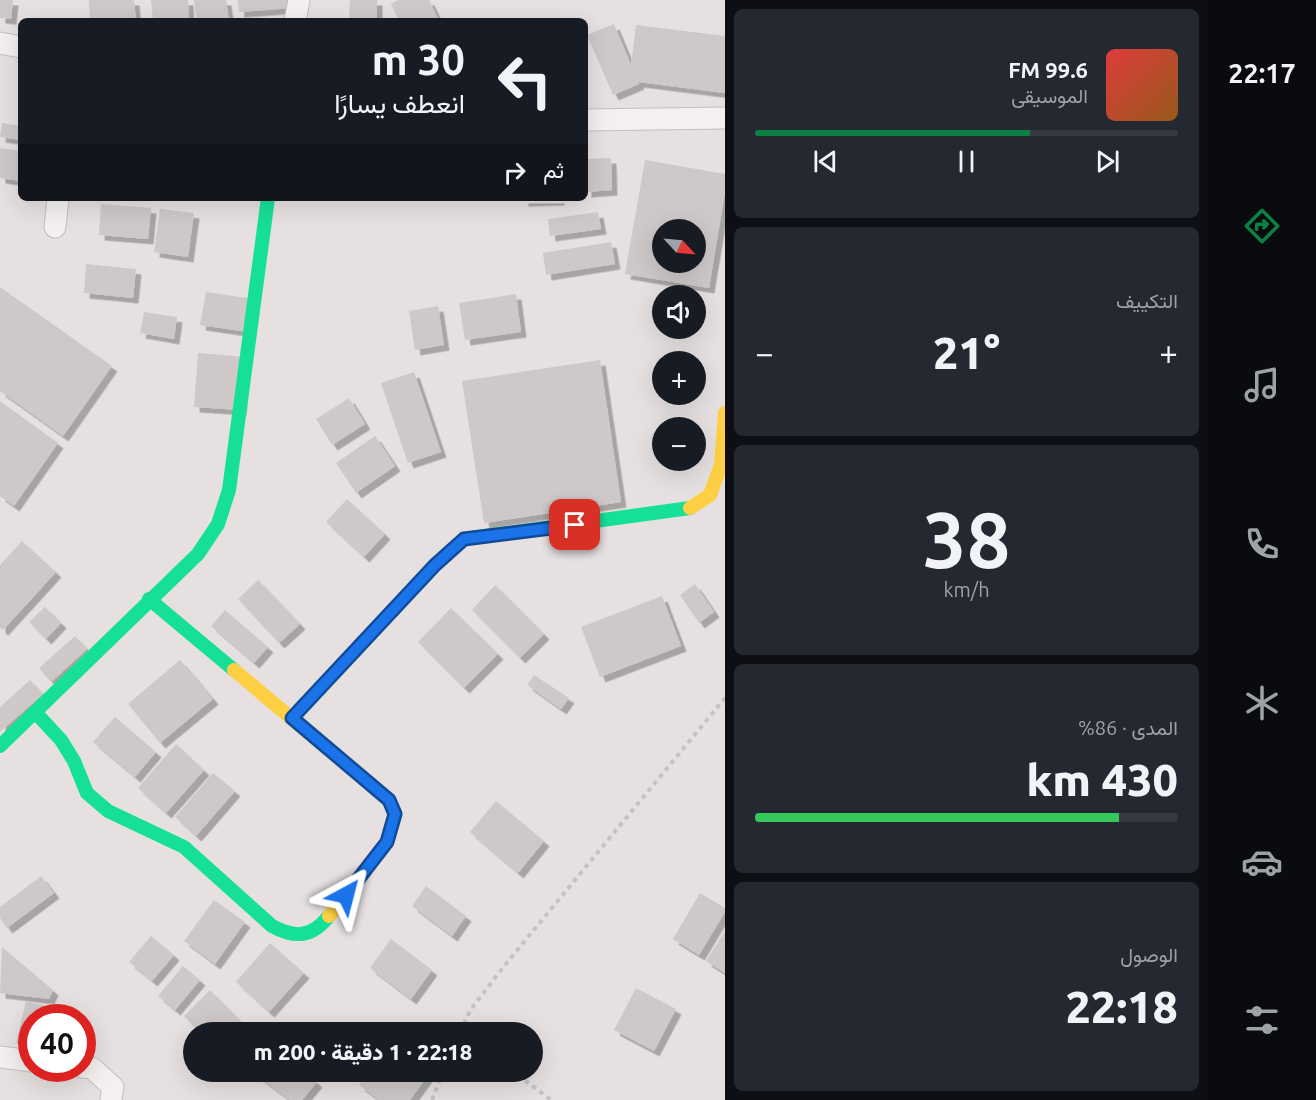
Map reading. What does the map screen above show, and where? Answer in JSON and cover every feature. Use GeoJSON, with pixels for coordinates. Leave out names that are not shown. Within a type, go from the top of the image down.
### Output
{"type":"FeatureCollection","features":[{"type":"Feature","properties":{"kind":"street"},"geometry":{"type":"LineString","coordinates":[[295,18],[298,0]]}},
{"type":"Feature","properties":{"kind":"street"},"geometry":{"type":"LineString","coordinates":[[0,43],[18,46]]}},
{"type":"Feature","properties":{"kind":"street"},"geometry":{"type":"LineString","coordinates":[[588,120],[725,118]]}},
{"type":"Feature","properties":{"kind":"street"},"geometry":{"type":"LineString","coordinates":[[56,227],[58,201]]}},
{"type":"Feature","properties":{"kind":"street"},"geometry":{"type":"LineString","coordinates":[[0,746],[149,599],[198,554],[218,525],[229,490],[268,201]]}},
{"type":"Feature","properties":{"kind":"street"},"geometry":{"type":"LineString","coordinates":[[292,718],[435,565],[464,539],[686,510],[710,495],[721,465],[725,413]]}},
{"type":"Feature","properties":{"kind":"street"},"geometry":{"type":"LineString","coordinates":[[35,712],[61,740],[74,762],[87,793],[108,811],[184,848],[272,926],[286,934],[301,935],[318,930],[387,842],[395,814],[389,800],[149,599]]}},
{"type":"Feature","properties":{"kind":"street"},"geometry":{"type":"LineString","coordinates":[[0,1057],[18,1059]]}},
{"type":"Feature","properties":{"kind":"street"},"geometry":{"type":"LineString","coordinates":[[96,1072],[113,1087],[111,1100]]}},
{"type":"Feature","properties":{"kind":"path"},"geometry":{"type":"LineString","coordinates":[[465,1022],[471,1009],[505,964],[725,698]]}},
{"type":"Feature","properties":{"kind":"path"},"geometry":{"type":"LineString","coordinates":[[432,1100],[439,1082]]}},
{"type":"Feature","properties":{"kind":"path"},"geometry":{"type":"LineString","coordinates":[[527,1082],[551,1100]]}},
{"type":"Feature","properties":{"kind":"building"},"geometry":{"type":"Polygon","coordinates":[[[0,0],[13,0],[11,19],[0,18],[0,0]]]}},
{"type":"Feature","properties":{"kind":"building"},"geometry":{"type":"Polygon","coordinates":[[[89,0],[134,0],[136,18],[90,18],[89,0]]]}},
{"type":"Feature","properties":{"kind":"building"},"geometry":{"type":"Polygon","coordinates":[[[151,0],[188,0],[189,18],[153,18],[151,0]]]}},
{"type":"Feature","properties":{"kind":"building"},"geometry":{"type":"Polygon","coordinates":[[[194,0],[226,0],[229,18],[197,18],[194,0]]]}},
{"type":"Feature","properties":{"kind":"building"},"geometry":{"type":"Polygon","coordinates":[[[238,0],[292,0],[293,8],[239,12],[238,0]]]}},
{"type":"Feature","properties":{"kind":"building"},"geometry":{"type":"Polygon","coordinates":[[[350,0],[377,0],[377,18],[349,18],[350,0]]]}},
{"type":"Feature","properties":{"kind":"building"},"geometry":{"type":"Polygon","coordinates":[[[398,0],[429,0],[438,18],[398,18],[391,4],[398,0]]]}},
{"type":"Feature","properties":{"kind":"building"},"geometry":{"type":"Polygon","coordinates":[[[614,24],[631,65],[636,25],[725,36],[725,93],[638,82],[639,84],[613,95],[588,35],[614,24]]]}},
{"type":"Feature","properties":{"kind":"building"},"geometry":{"type":"Polygon","coordinates":[[[2,123],[18,126],[18,140],[0,137],[2,123]]]}},
{"type":"Feature","properties":{"kind":"building"},"geometry":{"type":"Polygon","coordinates":[[[0,148],[18,151],[18,181],[0,178],[0,148]]]}},
{"type":"Feature","properties":{"kind":"building"},"geometry":{"type":"Polygon","coordinates":[[[611,158],[612,190],[588,192],[588,159],[611,158]]]}},
{"type":"Feature","properties":{"kind":"building"},"geometry":{"type":"Polygon","coordinates":[[[645,160],[725,174],[725,192],[709,288],[706,285],[691,285],[625,274],[645,160]]]}},
{"type":"Feature","properties":{"kind":"building"},"geometry":{"type":"Polygon","coordinates":[[[101,204],[151,208],[148,239],[99,235],[101,204]]]}},
{"type":"Feature","properties":{"kind":"building"},"geometry":{"type":"Polygon","coordinates":[[[160,209],[194,213],[188,257],[154,252],[160,209]]]}},
{"type":"Feature","properties":{"kind":"building"},"geometry":{"type":"Polygon","coordinates":[[[598,212],[601,229],[550,236],[548,219],[598,212]]]}},
{"type":"Feature","properties":{"kind":"building"},"geometry":{"type":"Polygon","coordinates":[[[611,242],[615,264],[546,275],[543,253],[611,242]]]}},
{"type":"Feature","properties":{"kind":"building"},"geometry":{"type":"Polygon","coordinates":[[[86,264],[136,269],[133,298],[84,293],[86,264]]]}},
{"type":"Feature","properties":{"kind":"building"},"geometry":{"type":"Polygon","coordinates":[[[0,287],[112,366],[63,436],[0,391],[0,287]]]}},
{"type":"Feature","properties":{"kind":"building"},"geometry":{"type":"Polygon","coordinates":[[[206,292],[253,299],[248,332],[200,325],[206,292]]]}},
{"type":"Feature","properties":{"kind":"building"},"geometry":{"type":"Polygon","coordinates":[[[516,294],[521,332],[465,340],[459,303],[516,294]]]}},
{"type":"Feature","properties":{"kind":"building"},"geometry":{"type":"Polygon","coordinates":[[[438,306],[444,345],[415,350],[409,311],[438,306]]]}},
{"type":"Feature","properties":{"kind":"building"},"geometry":{"type":"Polygon","coordinates":[[[144,312],[177,317],[174,339],[140,333],[144,312]]]}},
{"type":"Feature","properties":{"kind":"building"},"geometry":{"type":"Polygon","coordinates":[[[198,353],[245,357],[241,410],[194,407],[198,353]]]}},
{"type":"Feature","properties":{"kind":"building"},"geometry":{"type":"Polygon","coordinates":[[[600,360],[621,502],[484,523],[462,381],[600,360]]]}},
{"type":"Feature","properties":{"kind":"building"},"geometry":{"type":"Polygon","coordinates":[[[414,372],[441,452],[408,463],[381,383],[414,372]]]}},
{"type":"Feature","properties":{"kind":"building"},"geometry":{"type":"Polygon","coordinates":[[[349,398],[365,424],[332,445],[316,419],[349,398]]]}},
{"type":"Feature","properties":{"kind":"building"},"geometry":{"type":"Polygon","coordinates":[[[0,401],[58,443],[14,506],[0,496],[0,401]]]}},
{"type":"Feature","properties":{"kind":"building"},"geometry":{"type":"Polygon","coordinates":[[[375,436],[395,466],[356,493],[336,463],[375,436]]]}},
{"type":"Feature","properties":{"kind":"building"},"geometry":{"type":"Polygon","coordinates":[[[347,499],[385,534],[364,557],[326,522],[347,499]]]}},
{"type":"Feature","properties":{"kind":"building"},"geometry":{"type":"Polygon","coordinates":[[[22,541],[56,572],[3,630],[0,628],[0,565],[22,541]]]}},
{"type":"Feature","properties":{"kind":"building"},"geometry":{"type":"Polygon","coordinates":[[[258,580],[300,624],[279,643],[238,599],[258,580]]]}},
{"type":"Feature","properties":{"kind":"building"},"geometry":{"type":"Polygon","coordinates":[[[695,584],[714,612],[699,623],[680,595],[695,584]]]}},
{"type":"Feature","properties":{"kind":"building"},"geometry":{"type":"Polygon","coordinates":[[[495,585],[544,634],[520,658],[472,610],[495,585]]]}},
{"type":"Feature","properties":{"kind":"building"},"geometry":{"type":"Polygon","coordinates":[[[662,596],[681,646],[600,677],[581,627],[662,596]]]}},
{"type":"Feature","properties":{"kind":"building"},"geometry":{"type":"Polygon","coordinates":[[[45,607],[61,623],[46,639],[29,622],[45,607]]]}},
{"type":"Feature","properties":{"kind":"building"},"geometry":{"type":"Polygon","coordinates":[[[451,608],[498,654],[464,688],[418,642],[451,608]]]}},
{"type":"Feature","properties":{"kind":"building"},"geometry":{"type":"Polygon","coordinates":[[[225,610],[268,647],[254,663],[211,626],[225,610]]]}},
{"type":"Feature","properties":{"kind":"building"},"geometry":{"type":"Polygon","coordinates":[[[75,636],[87,649],[51,682],[39,668],[75,636]]]}},
{"type":"Feature","properties":{"kind":"building"},"geometry":{"type":"Polygon","coordinates":[[[180,660],[213,699],[160,743],[128,704],[180,660]]]}},
{"type":"Feature","properties":{"kind":"building"},"geometry":{"type":"Polygon","coordinates":[[[534,675],[569,698],[561,709],[527,685],[534,675]]]}},
{"type":"Feature","properties":{"kind":"building"},"geometry":{"type":"Polygon","coordinates":[[[30,680],[43,694],[0,732],[0,707],[30,680]]]}},
{"type":"Feature","properties":{"kind":"building"},"geometry":{"type":"Polygon","coordinates":[[[115,717],[156,752],[135,777],[93,742],[115,717]]]}},
{"type":"Feature","properties":{"kind":"building"},"geometry":{"type":"Polygon","coordinates":[[[176,744],[204,770],[166,813],[138,788],[176,744]]]}},
{"type":"Feature","properties":{"kind":"building"},"geometry":{"type":"Polygon","coordinates":[[[213,773],[235,791],[196,836],[175,817],[213,773]]]}},
{"type":"Feature","properties":{"kind":"building"},"geometry":{"type":"Polygon","coordinates":[[[496,801],[544,841],[518,873],[470,832],[496,801]]]}},
{"type":"Feature","properties":{"kind":"building"},"geometry":{"type":"Polygon","coordinates":[[[41,876],[54,893],[7,928],[0,918],[0,907],[41,876]]]}},
{"type":"Feature","properties":{"kind":"building"},"geometry":{"type":"Polygon","coordinates":[[[426,886],[466,916],[452,936],[412,906],[426,886]]]}},
{"type":"Feature","properties":{"kind":"building"},"geometry":{"type":"Polygon","coordinates":[[[700,893],[725,908],[725,912],[699,955],[673,939],[700,893]]]}},
{"type":"Feature","properties":{"kind":"building"},"geometry":{"type":"Polygon","coordinates":[[[214,900],[245,922],[215,964],[184,941],[214,900]]]}},
{"type":"Feature","properties":{"kind":"building"},"geometry":{"type":"Polygon","coordinates":[[[725,931],[725,973],[706,961],[725,931]]]}},
{"type":"Feature","properties":{"kind":"building"},"geometry":{"type":"Polygon","coordinates":[[[151,936],[174,955],[152,981],[129,962],[151,936]]]}},
{"type":"Feature","properties":{"kind":"building"},"geometry":{"type":"Polygon","coordinates":[[[391,939],[432,970],[411,999],[370,968],[391,939]]]}},
{"type":"Feature","properties":{"kind":"building"},"geometry":{"type":"Polygon","coordinates":[[[270,943],[304,973],[269,1012],[236,982],[270,943]]]}},
{"type":"Feature","properties":{"kind":"building"},"geometry":{"type":"Polygon","coordinates":[[[2,947],[53,990],[49,999],[0,993],[2,947]]]}},
{"type":"Feature","properties":{"kind":"building"},"geometry":{"type":"Polygon","coordinates":[[[183,966],[200,980],[175,1010],[158,996],[183,966]]]}},
{"type":"Feature","properties":{"kind":"building"},"geometry":{"type":"Polygon","coordinates":[[[636,988],[676,1009],[654,1051],[614,1030],[636,988]]]}},
{"type":"Feature","properties":{"kind":"building"},"geometry":{"type":"Polygon","coordinates":[[[210,990],[241,1022],[190,1022],[184,1016],[210,990]]]}},
{"type":"Feature","properties":{"kind":"building"},"geometry":{"type":"Polygon","coordinates":[[[266,1082],[317,1082],[302,1100],[290,1100],[266,1082]]]}},
{"type":"Feature","properties":{"kind":"building"},"geometry":{"type":"Polygon","coordinates":[[[361,1082],[423,1082],[410,1100],[379,1100],[359,1085],[361,1082]]]}},
{"type":"Feature","properties":{"kind":"traffic: fast"},"geometry":{"type":"LineString","coordinates":[[0,746],[198,554],[218,524],[229,490],[268,201]]}},
{"type":"Feature","properties":{"kind":"traffic: fast"},"geometry":{"type":"LineString","coordinates":[[292,718],[435,565],[464,539],[690,508]]}},
{"type":"Feature","properties":{"kind":"traffic: fast"},"geometry":{"type":"LineString","coordinates":[[149,599],[234,670]]}},
{"type":"Feature","properties":{"kind":"traffic: fast"},"geometry":{"type":"LineString","coordinates":[[35,712],[61,740],[74,761],[87,793],[108,811],[184,847],[272,926],[289,933],[303,934],[316,928],[329,916]]}},
{"type":"Feature","properties":{"kind":"traffic: slow"},"geometry":{"type":"LineString","coordinates":[[690,508],[710,495],[721,465],[725,413]]}},
{"type":"Feature","properties":{"kind":"traffic: slow"},"geometry":{"type":"LineString","coordinates":[[234,670],[389,800],[395,814],[387,842],[329,916]]}},
{"type":"Feature","properties":{"kind":"route"},"geometry":{"type":"LineString","coordinates":[[346,895],[387,842],[395,814],[389,800],[292,718],[435,565],[464,539],[575,525]]}}]}
